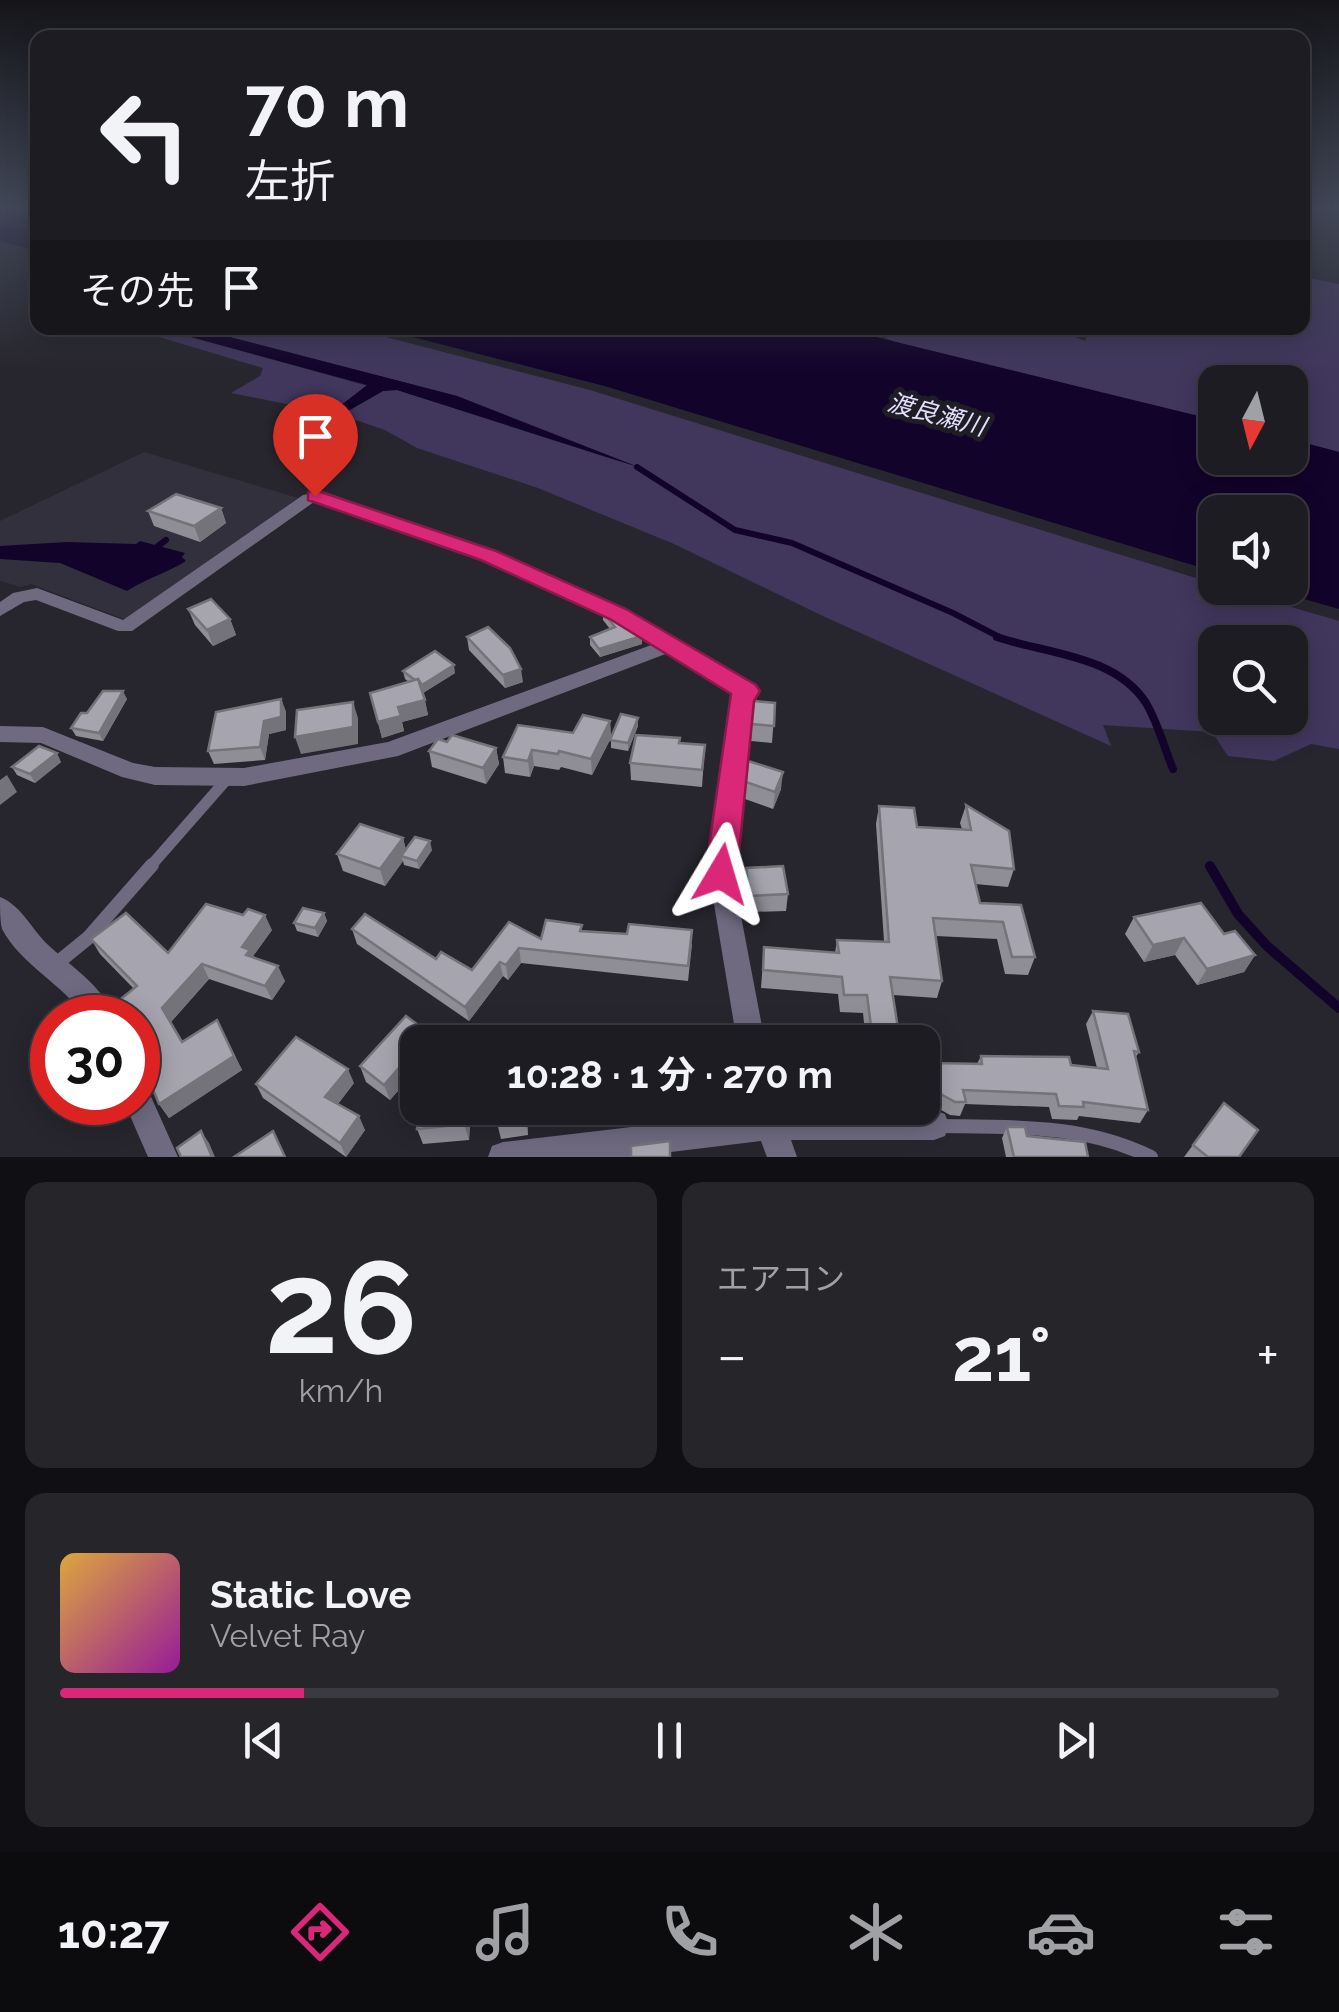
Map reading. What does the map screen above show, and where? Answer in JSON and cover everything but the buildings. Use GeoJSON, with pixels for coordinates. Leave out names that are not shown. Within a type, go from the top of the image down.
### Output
{"type":"FeatureCollection","features":[{"type":"Feature","properties":{"kind":"street"},"geometry":{"type":"LineString","coordinates":[[0,610],[19,598],[37,594],[125,627],[309,498],[322,496],[488,556],[618,614],[747,691],[741,700],[721,874],[747,1025]]}},
{"type":"Feature","properties":{"kind":"street"},"geometry":{"type":"LineString","coordinates":[[0,734],[43,736],[130,771],[156,776],[227,778],[390,750],[672,644]]}},
{"type":"Feature","properties":{"kind":"street"},"geometry":{"type":"LineString","coordinates":[[0,908],[86,995]]}},
{"type":"Feature","properties":{"kind":"street"},"geometry":{"type":"LineString","coordinates":[[149,1125],[162,1157]]}},
{"type":"Feature","properties":{"kind":"street"},"geometry":{"type":"LineString","coordinates":[[504,1157],[710,1125]]}},
{"type":"Feature","properties":{"kind":"street"},"geometry":{"type":"LineString","coordinates":[[771,1125],[782,1157]]}},
{"type":"Feature","properties":{"kind":"lane"},"geometry":{"type":"LineString","coordinates":[[54,966],[88,938],[227,778]]}},
{"type":"Feature","properties":{"kind":"lane"},"geometry":{"type":"LineString","coordinates":[[934,1125],[1057,1130],[1108,1140],[1151,1157]]}},
{"type":"Feature","properties":{"kind":"shaded area"},"geometry":{"type":"Polygon","coordinates":[[[1310,278],[1339,284],[1339,452],[1308,444],[1308,365],[1198,365],[1198,416],[918,350],[885,338],[1070,335],[1085,341],[1087,335],[1310,335],[1310,278]]]}},
{"type":"Feature","properties":{"kind":"shaded area"},"geometry":{"type":"Polygon","coordinates":[[[152,335],[183,335],[368,386],[331,413],[231,393],[260,376],[263,368],[152,335]]]}},
{"type":"Feature","properties":{"kind":"shaded area"},"geometry":{"type":"Polygon","coordinates":[[[222,335],[378,335],[590,390],[1198,579],[1198,605],[1285,605],[1339,621],[1339,749],[1311,744],[1274,761],[1228,756],[1214,735],[1308,735],[1308,625],[1198,625],[1198,731],[1103,725],[1111,746],[674,544],[538,488],[417,448],[385,430],[341,415],[383,391],[397,390],[618,461],[457,396],[222,335]]]}},
{"type":"Feature","properties":{"kind":"shaded area"},"geometry":{"type":"Polygon","coordinates":[[[144,452],[298,498],[136,616],[124,619],[31,584],[21,587],[0,581],[0,521],[144,452]]]}},
{"type":"Feature","properties":{"kind":"water"},"geometry":{"type":"Polygon","coordinates":[[[184,335],[222,335],[457,396],[641,468],[397,390],[383,391],[341,415],[331,413],[367,385],[184,335]]]}},
{"type":"Feature","properties":{"kind":"water","name":"渡良瀬川"},"geometry":{"type":"Polygon","coordinates":[[[405,335],[868,335],[1198,416],[1198,475],[1308,475],[1308,444],[1339,452],[1339,609],[1308,600],[1308,495],[1198,495],[1198,567],[604,386],[405,335]]]}},
{"type":"Feature","properties":{"kind":"water"},"geometry":{"type":"Polygon","coordinates":[[[140,541],[185,553],[182,557],[186,561],[127,591],[60,563],[0,559],[0,546],[140,541]]]}},
{"type":"Feature","properties":{"kind":"pier"},"geometry":{"type":"Polygon","coordinates":[[[388,335],[604,386],[1198,567],[1198,572],[602,391],[388,335]]]}},
{"type":"Feature","properties":{"kind":"waterway"},"geometry":{"type":"LineString","coordinates":[[637,467],[735,530],[792,543],[1001,638]]}},
{"type":"Feature","properties":{"kind":"waterway"},"geometry":{"type":"LineString","coordinates":[[154,549],[166,540]]}},
{"type":"Feature","properties":{"kind":"waterway"},"geometry":{"type":"LineString","coordinates":[[997,637],[1001,638]]}},
{"type":"Feature","properties":{"kind":"waterway"},"geometry":{"type":"LineString","coordinates":[[1001,638],[1079,658],[1117,675],[1133,687],[1146,703],[1173,769]]}},
{"type":"Feature","properties":{"kind":"waterway"},"geometry":{"type":"LineString","coordinates":[[1001,638],[1005,640]]}},
{"type":"Feature","properties":{"kind":"waterway"},"geometry":{"type":"LineString","coordinates":[[1210,866],[1238,914],[1267,946],[1339,1008]]}},
{"type":"Feature","properties":{"kind":"route"},"geometry":{"type":"LineString","coordinates":[[315,496],[488,556],[618,614],[747,691],[741,700],[721,874]]}}]}
